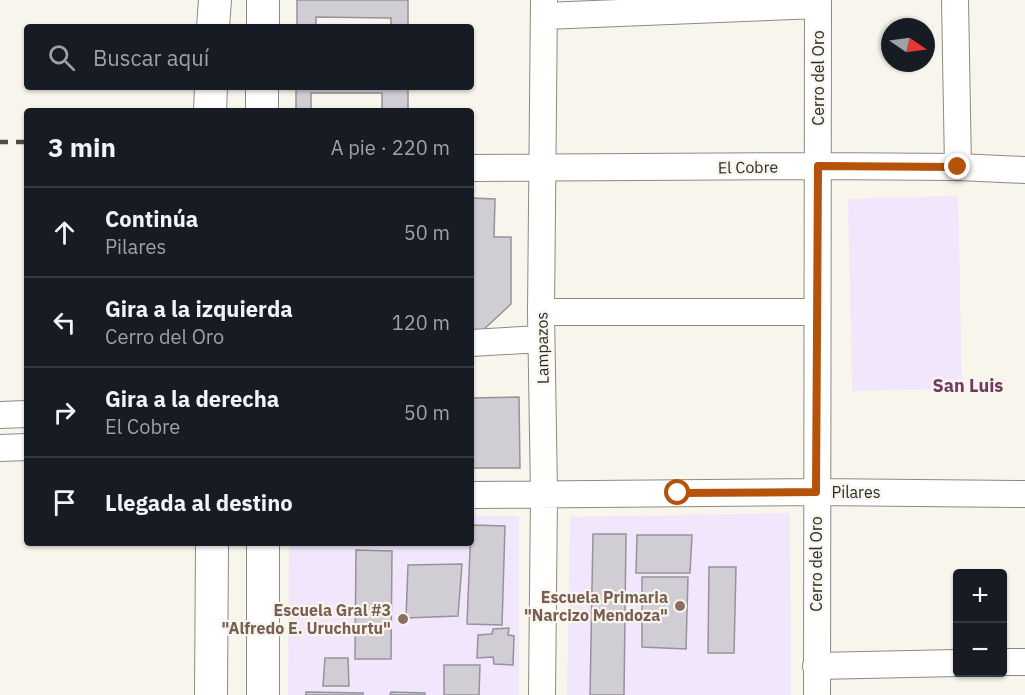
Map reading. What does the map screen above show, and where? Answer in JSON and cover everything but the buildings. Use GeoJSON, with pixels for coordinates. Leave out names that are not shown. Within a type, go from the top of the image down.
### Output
{"type":"FeatureCollection","features":[{"type":"Feature","properties":{"kind":"main road"},"geometry":{"type":"LineString","coordinates":[[213,24],[215,0]]}},
{"type":"Feature","properties":{"kind":"main road"},"geometry":{"type":"LineString","coordinates":[[263,0],[263,24]]}},
{"type":"Feature","properties":{"kind":"main road"},"geometry":{"type":"LineString","coordinates":[[210,108],[211,90]]}},
{"type":"Feature","properties":{"kind":"main road"},"geometry":{"type":"LineString","coordinates":[[262,90],[262,108]]}},
{"type":"Feature","properties":{"kind":"main road"},"geometry":{"type":"LineString","coordinates":[[211,695],[212,546]]}},
{"type":"Feature","properties":{"kind":"main road"},"geometry":{"type":"LineString","coordinates":[[263,546],[263,695]]}},
{"type":"Feature","properties":{"kind":"street"},"geometry":{"type":"LineString","coordinates":[[955,0],[958,167]]}},
{"type":"Feature","properties":{"kind":"street"},"geometry":{"type":"LineString","coordinates":[[544,8],[818,2]]}},
{"type":"Feature","properties":{"kind":"street","name":"Cerro del Oro"},"geometry":{"type":"LineString","coordinates":[[817,695],[818,2]]}},
{"type":"Feature","properties":{"kind":"street","name":"Lampazos"},"geometry":{"type":"LineString","coordinates":[[542,695],[544,494],[541,312],[544,8]]}},
{"type":"Feature","properties":{"kind":"street","name":"El Cobre"},"geometry":{"type":"LineString","coordinates":[[474,168],[818,166],[1025,170]]}},
{"type":"Feature","properties":{"kind":"street"},"geometry":{"type":"LineString","coordinates":[[541,312],[817,312]]}},
{"type":"Feature","properties":{"kind":"street"},"geometry":{"type":"LineString","coordinates":[[474,343],[541,339]]}},
{"type":"Feature","properties":{"kind":"street"},"geometry":{"type":"LineString","coordinates":[[0,415],[24,414]]}},
{"type":"Feature","properties":{"kind":"street"},"geometry":{"type":"LineString","coordinates":[[0,448],[24,447]]}},
{"type":"Feature","properties":{"kind":"street","name":"Pilares"},"geometry":{"type":"LineString","coordinates":[[474,495],[816,492],[1025,494]]}},
{"type":"Feature","properties":{"kind":"street"},"geometry":{"type":"LineString","coordinates":[[1007,662],[1025,662]]}},
{"type":"Feature","properties":{"kind":"street"},"geometry":{"type":"LineString","coordinates":[[816,666],[953,663]]}},
{"type":"Feature","properties":{"kind":"shaded area"},"geometry":{"type":"Polygon","coordinates":[[[958,196],[962,389],[852,391],[848,199],[958,196]]]}},
{"type":"Feature","properties":{"kind":"shaded area","name":"Escuela Primaria \"Narcizo Mendoza\""},"geometry":{"type":"Polygon","coordinates":[[[790,513],[791,695],[567,695],[570,517],[790,513]]]}},
{"type":"Feature","properties":{"kind":"shaded area","name":"Escuela Gral #3 \"Alfredo E. Uruchurtu\""},"geometry":{"type":"Polygon","coordinates":[[[474,516],[519,516],[519,695],[288,695],[289,546],[474,546],[474,516]]]}},
{"type":"Feature","properties":{"kind":"railway"},"geometry":{"type":"LineString","coordinates":[[0,142],[24,142]]}},
{"type":"Feature","properties":{"kind":"place","name":"Escuela Primaria \"Narcizo Mendoza\""},"geometry":{"type":"Point","coordinates":[680,606]}},
{"type":"Feature","properties":{"kind":"place","name":"Escuela Gral #3 \"Alfredo E. Uruchurtu\""},"geometry":{"type":"Point","coordinates":[403,619]}},
{"type":"Feature","properties":{"kind":"district","name":"San Luis"},"geometry":{"type":"Point","coordinates":[968,386]}},
{"type":"Feature","properties":{"kind":"route"},"geometry":{"type":"LineString","coordinates":[[678,493],[816,492],[818,166],[958,167]]}}]}
